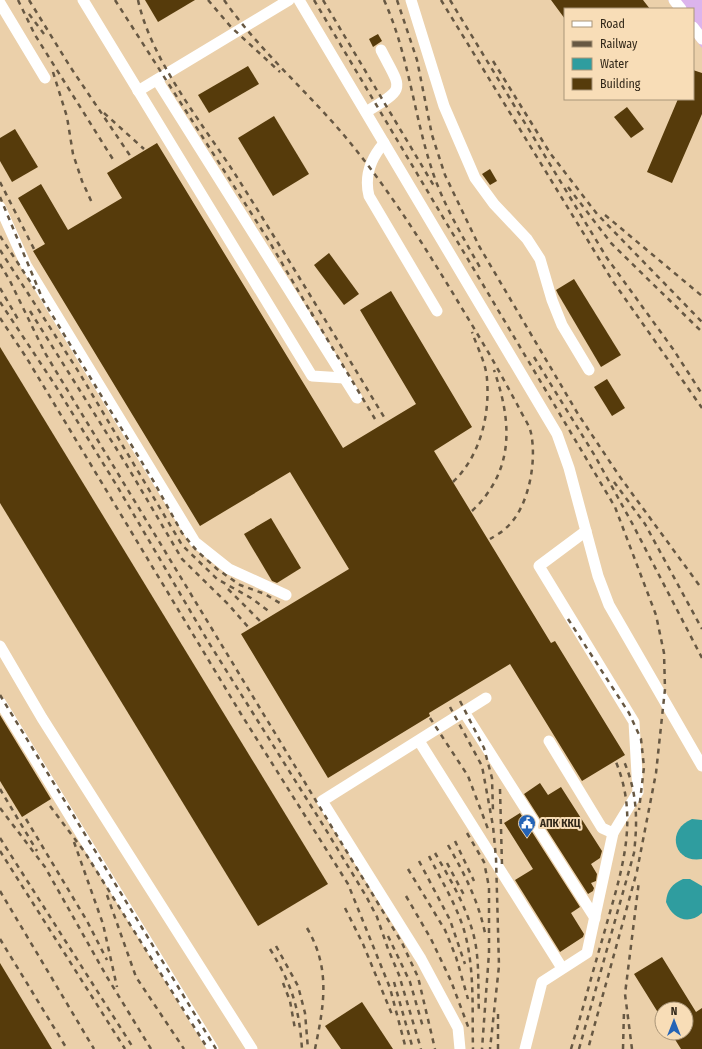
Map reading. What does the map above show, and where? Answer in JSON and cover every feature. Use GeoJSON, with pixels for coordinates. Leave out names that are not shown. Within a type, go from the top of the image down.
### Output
{"type":"FeatureCollection","features":[{"type":"Feature","properties":{"kind":"street"},"geometry":{"type":"LineString","coordinates":[[83,0],[312,376],[344,378]]}},
{"type":"Feature","properties":{"kind":"street"},"geometry":{"type":"LineString","coordinates":[[138,92],[290,0]]}},
{"type":"Feature","properties":{"kind":"street"},"geometry":{"type":"LineString","coordinates":[[299,0],[556,434],[569,468],[598,576],[609,605],[702,766]]}},
{"type":"Feature","properties":{"kind":"street"},"geometry":{"type":"LineString","coordinates":[[411,0],[444,106],[475,178],[494,204],[527,239],[540,259],[552,300],[562,326],[589,370]]}},
{"type":"Feature","properties":{"kind":"street"},"geometry":{"type":"LineString","coordinates":[[674,0],[680,8]]}},
{"type":"Feature","properties":{"kind":"street"},"geometry":{"type":"LineString","coordinates":[[0,3],[45,78]]}},
{"type":"Feature","properties":{"kind":"street"},"geometry":{"type":"LineString","coordinates":[[694,27],[702,39]]}},
{"type":"Feature","properties":{"kind":"street"},"geometry":{"type":"LineString","coordinates":[[366,112],[393,95],[397,90],[397,80],[381,50]]}},
{"type":"Feature","properties":{"kind":"street"},"geometry":{"type":"LineString","coordinates":[[157,80],[356,398]]}},
{"type":"Feature","properties":{"kind":"street"},"geometry":{"type":"LineString","coordinates":[[384,143],[374,156],[368,171],[367,184],[369,196],[437,312]]}},
{"type":"Feature","properties":{"kind":"street"},"geometry":{"type":"LineString","coordinates":[[0,207],[26,265],[195,542],[229,569],[286,595]]}},
{"type":"Feature","properties":{"kind":"street"},"geometry":{"type":"LineString","coordinates":[[525,1049],[542,982],[587,953],[613,833],[638,792],[634,722],[538,566],[586,531]]}},
{"type":"Feature","properties":{"kind":"street"},"geometry":{"type":"LineString","coordinates":[[0,646],[42,718],[252,1049]]}},
{"type":"Feature","properties":{"kind":"street"},"geometry":{"type":"LineString","coordinates":[[460,1049],[458,1028],[421,959],[322,802],[486,698]]}},
{"type":"Feature","properties":{"kind":"street"},"geometry":{"type":"LineString","coordinates":[[0,702],[213,1049]]}},
{"type":"Feature","properties":{"kind":"street"},"geometry":{"type":"LineString","coordinates":[[464,712],[594,918]]}},
{"type":"Feature","properties":{"kind":"street"},"geometry":{"type":"LineString","coordinates":[[419,741],[562,968]]}},
{"type":"Feature","properties":{"kind":"street"},"geometry":{"type":"LineString","coordinates":[[549,741],[602,828],[613,833]]}},
{"type":"Feature","properties":{"kind":"shaded area"},"geometry":{"type":"Polygon","coordinates":[[[668,0],[702,0],[702,48],[694,37],[694,8],[673,8],[668,0]]]}},
{"type":"Feature","properties":{"kind":"water"},"geometry":{"type":"Polygon","coordinates":[[[692,819],[702,820],[702,859],[692,859],[685,856],[679,851],[676,845],[678,831],[684,824],[692,819]]]}},
{"type":"Feature","properties":{"kind":"water"},"geometry":{"type":"Polygon","coordinates":[[[683,879],[690,879],[702,886],[702,913],[691,919],[676,916],[666,902],[671,888],[683,879]]]}},
{"type":"Feature","properties":{"kind":"building"},"geometry":{"type":"Polygon","coordinates":[[[145,0],[195,0],[158,22],[145,0]]]}},
{"type":"Feature","properties":{"kind":"building"},"geometry":{"type":"Polygon","coordinates":[[[551,0],[643,0],[649,8],[564,8],[564,18],[551,0]]]}},
{"type":"Feature","properties":{"kind":"building"},"geometry":{"type":"Polygon","coordinates":[[[378,34],[382,41],[373,47],[369,39],[378,34]]]}},
{"type":"Feature","properties":{"kind":"building"},"geometry":{"type":"Polygon","coordinates":[[[248,66],[259,84],[209,113],[198,95],[248,66]]]}},
{"type":"Feature","properties":{"kind":"building"},"geometry":{"type":"Polygon","coordinates":[[[694,70],[702,73],[702,114],[672,183],[647,172],[678,100],[694,100],[694,70]]]}},
{"type":"Feature","properties":{"kind":"building"},"geometry":{"type":"Polygon","coordinates":[[[627,107],[644,129],[631,138],[614,117],[627,107]]]}},
{"type":"Feature","properties":{"kind":"building"},"geometry":{"type":"Polygon","coordinates":[[[274,116],[309,174],[273,196],[238,138],[274,116]]]}},
{"type":"Feature","properties":{"kind":"building"},"geometry":{"type":"Polygon","coordinates":[[[15,129],[38,167],[12,182],[0,161],[0,138],[15,129]]]}},
{"type":"Feature","properties":{"kind":"building"},"geometry":{"type":"Polygon","coordinates":[[[157,143],[343,448],[416,404],[360,310],[391,291],[472,427],[434,451],[551,643],[555,641],[625,755],[582,781],[510,664],[429,713],[430,716],[328,778],[241,634],[349,569],[290,472],[200,526],[33,251],[45,244],[18,198],[41,184],[68,230],[122,198],[107,173],[157,143]]]}},
{"type":"Feature","properties":{"kind":"building"},"geometry":{"type":"Polygon","coordinates":[[[490,169],[497,181],[490,185],[482,174],[490,169]]]}},
{"type":"Feature","properties":{"kind":"building"},"geometry":{"type":"Polygon","coordinates":[[[329,253],[359,294],[344,305],[314,265],[329,253]]]}},
{"type":"Feature","properties":{"kind":"building"},"geometry":{"type":"Polygon","coordinates":[[[574,279],[621,355],[601,367],[556,290],[574,279]]]}},
{"type":"Feature","properties":{"kind":"building"},"geometry":{"type":"Polygon","coordinates":[[[0,347],[328,884],[258,926],[0,503],[0,347]]]}},
{"type":"Feature","properties":{"kind":"building"},"geometry":{"type":"Polygon","coordinates":[[[607,379],[625,408],[612,416],[594,387],[607,379]]]}},
{"type":"Feature","properties":{"kind":"building"},"geometry":{"type":"Polygon","coordinates":[[[271,518],[301,568],[277,583],[272,581],[244,534],[271,518]]]}},
{"type":"Feature","properties":{"kind":"building"},"geometry":{"type":"Polygon","coordinates":[[[0,715],[51,799],[22,817],[0,781],[0,715]]]}},
{"type":"Feature","properties":{"kind":"building"},"geometry":{"type":"Polygon","coordinates":[[[540,783],[548,795],[561,787],[602,851],[600,858],[591,864],[597,874],[596,881],[591,883],[594,888],[593,891],[588,894],[524,794],[540,783]]]}},
{"type":"Feature","properties":{"kind":"building"},"geometry":{"type":"Polygon","coordinates":[[[520,813],[580,907],[571,913],[584,934],[583,937],[560,952],[515,880],[533,869],[504,823],[520,813]]]}},
{"type":"Feature","properties":{"kind":"building"},"geometry":{"type":"Polygon","coordinates":[[[662,957],[689,1001],[654,1001],[654,1006],[634,974],[662,957]]]}},
{"type":"Feature","properties":{"kind":"building"},"geometry":{"type":"Polygon","coordinates":[[[0,963],[52,1049],[0,1049],[0,963]]]}},
{"type":"Feature","properties":{"kind":"building"},"geometry":{"type":"Polygon","coordinates":[[[362,1002],[393,1049],[341,1049],[325,1026],[362,1002]]]}},
{"type":"Feature","properties":{"kind":"building"},"geometry":{"type":"Polygon","coordinates":[[[702,1008],[702,1049],[681,1049],[676,1041],[694,1041],[694,1009],[696,1012],[702,1008]]]}},
{"type":"Feature","properties":{"kind":"railway"},"geometry":{"type":"LineString","coordinates":[[18,0],[35,35],[114,161]]}},
{"type":"Feature","properties":{"kind":"railway"},"geometry":{"type":"LineString","coordinates":[[29,0],[71,68],[131,157]]}},
{"type":"Feature","properties":{"kind":"railway"},"geometry":{"type":"LineString","coordinates":[[115,0],[269,241],[313,316]]}},
{"type":"Feature","properties":{"kind":"railway"},"geometry":{"type":"LineString","coordinates":[[138,0],[154,45],[166,68],[193,112],[254,204],[384,417]]}},
{"type":"Feature","properties":{"kind":"railway"},"geometry":{"type":"LineString","coordinates":[[208,0],[231,27],[280,72]]}},
{"type":"Feature","properties":{"kind":"railway"},"geometry":{"type":"LineString","coordinates":[[224,0],[254,38],[337,127],[370,167],[403,214],[449,286],[488,352],[527,423],[533,444],[533,457],[532,470],[526,497],[514,519],[504,529],[490,539]]}},
{"type":"Feature","properties":{"kind":"railway"},"geometry":{"type":"LineString","coordinates":[[314,0],[615,507],[656,615],[664,653],[665,689],[656,773],[637,871],[588,1049]]}},
{"type":"Feature","properties":{"kind":"railway"},"geometry":{"type":"LineString","coordinates":[[323,0],[434,186]]}},
{"type":"Feature","properties":{"kind":"railway"},"geometry":{"type":"LineString","coordinates":[[384,0],[400,42],[426,152],[433,173],[449,211],[482,271]]}},
{"type":"Feature","properties":{"kind":"railway"},"geometry":{"type":"LineString","coordinates":[[397,0],[417,60],[432,135],[445,175],[479,246],[578,414],[620,477],[702,589]]}},
{"type":"Feature","properties":{"kind":"railway"},"geometry":{"type":"LineString","coordinates":[[441,0],[612,280],[702,408]]}},
{"type":"Feature","properties":{"kind":"railway"},"geometry":{"type":"LineString","coordinates":[[450,0],[607,258],[673,349],[702,394]]}},
{"type":"Feature","properties":{"kind":"railway"},"geometry":{"type":"LineString","coordinates":[[29,14],[47,38]]}},
{"type":"Feature","properties":{"kind":"railway"},"geometry":{"type":"LineString","coordinates":[[493,61],[550,153],[597,214],[702,322]]}},
{"type":"Feature","properties":{"kind":"railway"},"geometry":{"type":"LineString","coordinates":[[53,72],[67,117],[73,154],[82,181],[93,205]]}},
{"type":"Feature","properties":{"kind":"railway"},"geometry":{"type":"LineString","coordinates":[[104,113],[144,149]]}},
{"type":"Feature","properties":{"kind":"railway"},"geometry":{"type":"LineString","coordinates":[[0,182],[34,249]]}},
{"type":"Feature","properties":{"kind":"railway"},"geometry":{"type":"LineString","coordinates":[[568,187],[611,243],[702,332]]}},
{"type":"Feature","properties":{"kind":"railway"},"geometry":{"type":"LineString","coordinates":[[0,197],[43,300],[154,482],[182,533],[197,551],[217,569],[240,585],[265,594],[283,605]]}},
{"type":"Feature","properties":{"kind":"railway"},"geometry":{"type":"LineString","coordinates":[[605,215],[702,296]]}},
{"type":"Feature","properties":{"kind":"railway"},"geometry":{"type":"LineString","coordinates":[[0,236],[35,289]]}},
{"type":"Feature","properties":{"kind":"railway"},"geometry":{"type":"LineString","coordinates":[[0,250],[80,374],[182,545],[217,579],[251,598],[271,613]]}},
{"type":"Feature","properties":{"kind":"railway"},"geometry":{"type":"LineString","coordinates":[[0,264],[10,281],[45,353],[402,943],[418,977],[435,1049]]}},
{"type":"Feature","properties":{"kind":"railway"},"geometry":{"type":"LineString","coordinates":[[0,288],[19,321]]}},
{"type":"Feature","properties":{"kind":"railway"},"geometry":{"type":"LineString","coordinates":[[0,302],[55,385],[117,486],[209,643],[366,896],[377,917],[399,975],[421,1049]]}},
{"type":"Feature","properties":{"kind":"railway"},"geometry":{"type":"LineString","coordinates":[[30,311],[126,464],[182,559],[228,604],[249,628]]}},
{"type":"Feature","properties":{"kind":"railway"},"geometry":{"type":"LineString","coordinates":[[311,312],[375,419]]}},
{"type":"Feature","properties":{"kind":"railway"},"geometry":{"type":"LineString","coordinates":[[0,318],[26,357],[241,714],[348,884],[390,988],[406,1049]]}},
{"type":"Feature","properties":{"kind":"railway"},"geometry":{"type":"LineString","coordinates":[[453,482],[462,472],[476,448],[485,421],[487,407],[488,393],[486,373],[472,332]]}},
{"type":"Feature","properties":{"kind":"railway"},"geometry":{"type":"LineString","coordinates":[[534,357],[595,456],[632,523],[702,658]]}},
{"type":"Feature","properties":{"kind":"railway"},"geometry":{"type":"LineString","coordinates":[[472,511],[486,495],[496,479],[503,462],[506,445],[504,408],[494,370]]}},
{"type":"Feature","properties":{"kind":"railway"},"geometry":{"type":"LineString","coordinates":[[614,482],[645,524],[702,629]]}},
{"type":"Feature","properties":{"kind":"railway"},"geometry":{"type":"LineString","coordinates":[[228,589],[260,621]]}},
{"type":"Feature","properties":{"kind":"railway"},"geometry":{"type":"LineString","coordinates":[[568,619],[629,713],[641,739],[644,767],[639,810]]}},
{"type":"Feature","properties":{"kind":"railway"},"geometry":{"type":"LineString","coordinates":[[0,695],[216,1049]]}},
{"type":"Feature","properties":{"kind":"railway"},"geometry":{"type":"LineString","coordinates":[[460,701],[484,748],[492,778],[493,811]]}},
{"type":"Feature","properties":{"kind":"railway"},"geometry":{"type":"LineString","coordinates":[[450,707],[482,766],[493,826],[496,858],[499,966],[490,1049]]}},
{"type":"Feature","properties":{"kind":"railway"},"geometry":{"type":"LineString","coordinates":[[430,718],[468,776],[488,829]]}},
{"type":"Feature","properties":{"kind":"railway"},"geometry":{"type":"LineString","coordinates":[[579,1049],[634,853],[636,828],[634,794],[623,759]]}},
{"type":"Feature","properties":{"kind":"railway"},"geometry":{"type":"LineString","coordinates":[[571,1049],[621,872],[625,850],[627,807],[623,785],[616,762]]}},
{"type":"Feature","properties":{"kind":"railway"},"geometry":{"type":"LineString","coordinates":[[0,789],[37,851]]}},
{"type":"Feature","properties":{"kind":"railway"},"geometry":{"type":"LineString","coordinates":[[500,789],[502,866]]}},
{"type":"Feature","properties":{"kind":"railway"},"geometry":{"type":"LineString","coordinates":[[50,806],[84,851],[208,1049]]}},
{"type":"Feature","properties":{"kind":"railway"},"geometry":{"type":"LineString","coordinates":[[0,808],[45,867],[107,977],[151,1049]]}},
{"type":"Feature","properties":{"kind":"railway"},"geometry":{"type":"LineString","coordinates":[[26,819],[87,921],[107,960]]}},
{"type":"Feature","properties":{"kind":"railway"},"geometry":{"type":"LineString","coordinates":[[467,833],[484,862],[489,887],[489,953],[482,1049]]}},
{"type":"Feature","properties":{"kind":"railway"},"geometry":{"type":"LineString","coordinates":[[0,838],[134,1049]]}},
{"type":"Feature","properties":{"kind":"railway"},"geometry":{"type":"LineString","coordinates":[[455,841],[474,881]]}},
{"type":"Feature","properties":{"kind":"railway"},"geometry":{"type":"LineString","coordinates":[[74,842],[103,924],[117,987]]}},
{"type":"Feature","properties":{"kind":"railway"},"geometry":{"type":"LineString","coordinates":[[448,845],[470,888],[479,910],[485,933]]}},
{"type":"Feature","properties":{"kind":"railway"},"geometry":{"type":"LineString","coordinates":[[0,851],[125,1049]]}},
{"type":"Feature","properties":{"kind":"railway"},"geometry":{"type":"LineString","coordinates":[[435,853],[462,902],[472,928],[478,962],[479,1013]]}},
{"type":"Feature","properties":{"kind":"railway"},"geometry":{"type":"LineString","coordinates":[[429,856],[457,911],[468,944],[472,989],[473,1049]]}},
{"type":"Feature","properties":{"kind":"railway"},"geometry":{"type":"LineString","coordinates":[[419,861],[450,920],[465,964]]}},
{"type":"Feature","properties":{"kind":"railway"},"geometry":{"type":"LineString","coordinates":[[447,863],[464,895]]}},
{"type":"Feature","properties":{"kind":"railway"},"geometry":{"type":"LineString","coordinates":[[408,869],[445,930],[456,957],[468,999]]}},
{"type":"Feature","properties":{"kind":"railway"},"geometry":{"type":"LineString","coordinates":[[632,1049],[625,994],[639,881]]}},
{"type":"Feature","properties":{"kind":"railway"},"geometry":{"type":"LineString","coordinates":[[0,891],[94,1049]]}},
{"type":"Feature","properties":{"kind":"railway"},"geometry":{"type":"LineString","coordinates":[[107,895],[136,977],[184,1049]]}},
{"type":"Feature","properties":{"kind":"railway"},"geometry":{"type":"LineString","coordinates":[[406,896],[431,939],[451,981],[469,1029]]}},
{"type":"Feature","properties":{"kind":"railway"},"geometry":{"type":"LineString","coordinates":[[345,908],[363,944],[393,1017]]}},
{"type":"Feature","properties":{"kind":"railway"},"geometry":{"type":"LineString","coordinates":[[307,928],[315,943],[320,958],[323,987],[323,1002],[315,1049]]}},
{"type":"Feature","properties":{"kind":"railway"},"geometry":{"type":"LineString","coordinates":[[388,936],[410,982],[423,1027]]}},
{"type":"Feature","properties":{"kind":"railway"},"geometry":{"type":"LineString","coordinates":[[0,939],[67,1049]]}},
{"type":"Feature","properties":{"kind":"railway"},"geometry":{"type":"LineString","coordinates":[[276,946],[298,986],[305,1013],[308,1049]]}},
{"type":"Feature","properties":{"kind":"railway"},"geometry":{"type":"LineString","coordinates":[[270,949],[284,974],[293,997],[299,1021],[302,1049]]}},
{"type":"Feature","properties":{"kind":"railway"},"geometry":{"type":"LineString","coordinates":[[394,982],[413,1049]]}},
{"type":"Feature","properties":{"kind":"railway"},"geometry":{"type":"LineString","coordinates":[[283,983],[290,1001],[295,1029]]}},
{"type":"Feature","properties":{"kind":"railway"},"geometry":{"type":"LineString","coordinates":[[623,1049],[624,1010]]}},
{"type":"Feature","properties":{"kind":"railway"},"geometry":{"type":"LineString","coordinates":[[498,1011],[498,1049]]}},
{"type":"Feature","properties":{"kind":"place","name":"АПК ККЦ"},"geometry":{"type":"Point","coordinates":[527,838]}}]}
